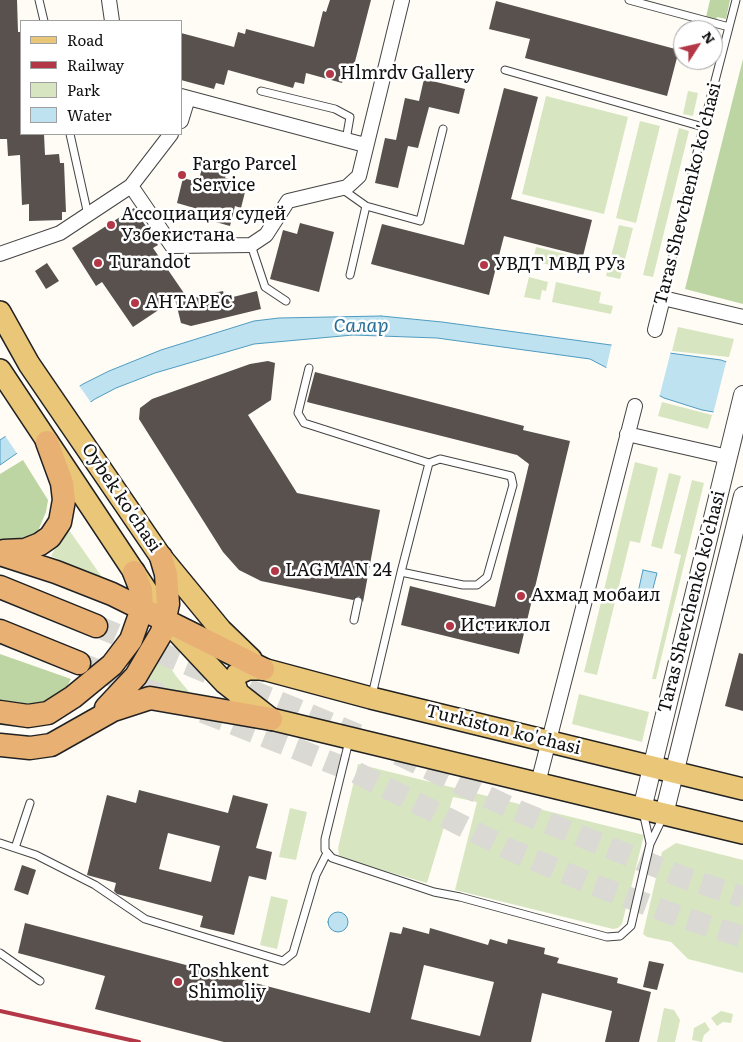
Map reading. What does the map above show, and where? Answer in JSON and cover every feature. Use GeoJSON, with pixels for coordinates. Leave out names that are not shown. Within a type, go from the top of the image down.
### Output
{"type":"FeatureCollection","features":[{"type":"Feature","properties":{"kind":"highway"},"geometry":{"type":"LineString","coordinates":[[0,550],[25,550],[40,544],[50,537],[60,522],[64,509],[62,483],[47,442]]}},
{"type":"Feature","properties":{"kind":"highway"},"geometry":{"type":"LineString","coordinates":[[0,554],[56,572],[112,594],[263,669]]}},
{"type":"Feature","properties":{"kind":"highway"},"geometry":{"type":"LineString","coordinates":[[92,721],[136,676],[157,643],[166,620],[168,589],[161,557]]}},
{"type":"Feature","properties":{"kind":"highway"},"geometry":{"type":"LineString","coordinates":[[0,712],[16,715],[38,715],[58,707],[73,697],[119,657],[135,631],[142,609],[141,590],[134,572]]}},
{"type":"Feature","properties":{"kind":"highway"},"geometry":{"type":"LineString","coordinates":[[0,587],[96,626]]}},
{"type":"Feature","properties":{"kind":"highway"},"geometry":{"type":"LineString","coordinates":[[0,631],[79,663]]}},
{"type":"Feature","properties":{"kind":"highway"},"geometry":{"type":"LineString","coordinates":[[0,745],[30,748],[45,747],[66,738],[92,721],[134,702],[150,698],[271,719]]}},
{"type":"Feature","properties":{"kind":"main road","name":"Oybek ko'chasi"},"geometry":{"type":"LineString","coordinates":[[0,312],[21,350],[51,396],[161,557],[221,630],[263,669]]}},
{"type":"Feature","properties":{"kind":"main road","name":"Oybek ko'chasi"},"geometry":{"type":"LineString","coordinates":[[0,370],[166,620],[210,670],[239,696],[271,719]]}},
{"type":"Feature","properties":{"kind":"main road"},"geometry":{"type":"LineString","coordinates":[[239,696],[234,682],[237,674],[248,669],[263,669]]}},
{"type":"Feature","properties":{"kind":"main road","name":"Turkiston ko'chasi"},"geometry":{"type":"LineString","coordinates":[[263,669],[371,698],[743,788]]}},
{"type":"Feature","properties":{"kind":"main road"},"geometry":{"type":"LineString","coordinates":[[271,719],[743,833]]}},
{"type":"Feature","properties":{"kind":"street"},"geometry":{"type":"LineString","coordinates":[[109,0],[112,20]]}},
{"type":"Feature","properties":{"kind":"street"},"geometry":{"type":"LineString","coordinates":[[132,186],[172,246],[251,245],[266,235],[288,201],[342,189],[352,184],[358,176],[402,0]]}},
{"type":"Feature","properties":{"kind":"street"},"geometry":{"type":"LineString","coordinates":[[182,115],[185,97],[365,145]]}},
{"type":"Feature","properties":{"kind":"street"},"geometry":{"type":"LineString","coordinates":[[0,254],[60,233],[132,186],[170,135]]}},
{"type":"Feature","properties":{"kind":"street"},"geometry":{"type":"LineString","coordinates":[[663,298],[743,316]]}},
{"type":"Feature","properties":{"kind":"street","name":"Taras Shevchenko ko'chasi"},"geometry":{"type":"LineString","coordinates":[[655,330],[663,298]]}},
{"type":"Feature","properties":{"kind":"street","name":"Taras Shevchenko ko'chasi"},"geometry":{"type":"LineString","coordinates":[[642,809],[743,395]]}},
{"type":"Feature","properties":{"kind":"street"},"geometry":{"type":"LineString","coordinates":[[538,783],[635,406]]}},
{"type":"Feature","properties":{"kind":"street"},"geometry":{"type":"LineString","coordinates":[[627,434],[728,456]]}},
{"type":"Feature","properties":{"kind":"street","name":"Taras Shevchenko ko'chasi"},"geometry":{"type":"LineString","coordinates":[[664,814],[743,496]]}},
{"type":"Feature","properties":{"kind":"lane"},"geometry":{"type":"LineString","coordinates":[[40,0],[44,20]]}},
{"type":"Feature","properties":{"kind":"lane"},"geometry":{"type":"LineString","coordinates":[[629,0],[729,27]]}},
{"type":"Feature","properties":{"kind":"lane","name":"Taras Shevchenko ko'chasi"},"geometry":{"type":"LineString","coordinates":[[663,298],[703,127],[736,0]]}},
{"type":"Feature","properties":{"kind":"lane"},"geometry":{"type":"LineString","coordinates":[[505,70],[703,127]]}},
{"type":"Feature","properties":{"kind":"lane"},"geometry":{"type":"LineString","coordinates":[[261,91],[334,110],[350,117],[346,140]]}},
{"type":"Feature","properties":{"kind":"lane"},"geometry":{"type":"LineString","coordinates":[[342,189],[366,206],[420,221],[443,129]]}},
{"type":"Feature","properties":{"kind":"lane"},"geometry":{"type":"LineString","coordinates":[[70,135],[88,215]]}},
{"type":"Feature","properties":{"kind":"lane"},"geometry":{"type":"LineString","coordinates":[[350,274],[366,206]]}},
{"type":"Feature","properties":{"kind":"lane"},"geometry":{"type":"LineString","coordinates":[[251,245],[264,287],[286,301]]}},
{"type":"Feature","properties":{"kind":"lane"},"geometry":{"type":"LineString","coordinates":[[309,368],[298,413],[304,423],[429,462],[440,459],[510,476],[513,485],[487,577],[477,585],[463,585],[401,572]]}},
{"type":"Feature","properties":{"kind":"lane"},"geometry":{"type":"LineString","coordinates":[[371,698],[429,462]]}},
{"type":"Feature","properties":{"kind":"lane"},"geometry":{"type":"LineString","coordinates":[[354,620],[358,601]]}},
{"type":"Feature","properties":{"kind":"lane"},"geometry":{"type":"LineString","coordinates":[[350,738],[325,839],[324,846],[327,853],[338,861],[434,892],[612,937],[624,934],[631,926],[650,844],[664,814]]}},
{"type":"Feature","properties":{"kind":"lane"},"geometry":{"type":"LineString","coordinates":[[15,848],[30,803]]}},
{"type":"Feature","properties":{"kind":"lane"},"geometry":{"type":"LineString","coordinates":[[642,809],[650,844]]}},
{"type":"Feature","properties":{"kind":"lane"},"geometry":{"type":"LineString","coordinates":[[0,843],[36,856],[95,886],[145,919],[282,961],[293,953],[316,875],[327,853]]}},
{"type":"Feature","properties":{"kind":"lane"},"geometry":{"type":"LineString","coordinates":[[0,952],[40,981]]}},
{"type":"Feature","properties":{"kind":"green space"},"geometry":{"type":"Polygon","coordinates":[[[710,0],[730,0],[726,19],[717,17],[716,20],[705,20],[710,0]]]}},
{"type":"Feature","properties":{"kind":"green space"},"geometry":{"type":"Polygon","coordinates":[[[743,59],[743,304],[685,289],[743,59]]]}},
{"type":"Feature","properties":{"kind":"green space"},"geometry":{"type":"Polygon","coordinates":[[[688,91],[698,93],[693,116],[683,114],[688,91]]]}},
{"type":"Feature","properties":{"kind":"green space"},"geometry":{"type":"Polygon","coordinates":[[[546,96],[628,117],[604,214],[522,194],[546,96]]]}},
{"type":"Feature","properties":{"kind":"green space"},"geometry":{"type":"Polygon","coordinates":[[[640,121],[660,126],[636,223],[616,218],[640,121]]]}},
{"type":"Feature","properties":{"kind":"green space"},"geometry":{"type":"Polygon","coordinates":[[[679,128],[689,131],[653,277],[643,275],[679,128]]]}},
{"type":"Feature","properties":{"kind":"green space"},"geometry":{"type":"Polygon","coordinates":[[[619,225],[633,228],[620,279],[606,276],[619,225]]]}},
{"type":"Feature","properties":{"kind":"green space"},"geometry":{"type":"Polygon","coordinates":[[[536,247],[586,259],[582,273],[533,261],[536,247]]]}},
{"type":"Feature","properties":{"kind":"green space"},"geometry":{"type":"Polygon","coordinates":[[[529,277],[548,282],[546,291],[542,290],[540,300],[524,297],[529,277]]]}},
{"type":"Feature","properties":{"kind":"green space"},"geometry":{"type":"Polygon","coordinates":[[[556,282],[601,292],[599,303],[613,306],[611,314],[552,302],[556,282]]]}},
{"type":"Feature","properties":{"kind":"green space"},"geometry":{"type":"Polygon","coordinates":[[[678,327],[734,339],[729,357],[672,351],[678,327]]]}},
{"type":"Feature","properties":{"kind":"green space"},"geometry":{"type":"Polygon","coordinates":[[[662,402],[712,415],[708,429],[658,416],[662,402]]]}},
{"type":"Feature","properties":{"kind":"green space"},"geometry":{"type":"Polygon","coordinates":[[[23,460],[48,500],[46,512],[38,531],[31,538],[6,541],[0,539],[0,474],[23,460]]]}},
{"type":"Feature","properties":{"kind":"green space"},"geometry":{"type":"Polygon","coordinates":[[[635,462],[658,468],[640,543],[630,541],[597,675],[584,672],[635,462]]]}},
{"type":"Feature","properties":{"kind":"green space"},"geometry":{"type":"Polygon","coordinates":[[[669,473],[681,476],[662,549],[651,546],[669,473]]]}},
{"type":"Feature","properties":{"kind":"green space"},"geometry":{"type":"Polygon","coordinates":[[[692,480],[704,483],[656,679],[652,679],[681,555],[674,553],[692,480]]]}},
{"type":"Feature","properties":{"kind":"green space"},"geometry":{"type":"Polygon","coordinates":[[[67,527],[104,580],[51,556],[67,527]]]}},
{"type":"Feature","properties":{"kind":"green space"},"geometry":{"type":"Polygon","coordinates":[[[160,652],[176,676],[195,699],[135,695],[150,676],[160,652]]]}},
{"type":"Feature","properties":{"kind":"green space"},"geometry":{"type":"Polygon","coordinates":[[[0,654],[71,679],[64,692],[42,703],[27,707],[0,701],[0,654]]]}},
{"type":"Feature","properties":{"kind":"green space"},"geometry":{"type":"Polygon","coordinates":[[[579,694],[649,712],[642,742],[572,724],[579,694]]]}},
{"type":"Feature","properties":{"kind":"green space"},"geometry":{"type":"Polygon","coordinates":[[[358,764],[644,835],[622,924],[618,928],[613,929],[455,890],[477,802],[453,797],[427,883],[344,859],[339,855],[338,848],[358,764]]]}},
{"type":"Feature","properties":{"kind":"green space"},"geometry":{"type":"Polygon","coordinates":[[[290,808],[307,812],[296,860],[279,857],[290,808]]]}},
{"type":"Feature","properties":{"kind":"green space"},"geometry":{"type":"Polygon","coordinates":[[[676,843],[743,860],[743,973],[688,959],[671,942],[647,937],[643,934],[662,852],[676,843]]]}},
{"type":"Feature","properties":{"kind":"green space"},"geometry":{"type":"Polygon","coordinates":[[[271,896],[288,900],[277,949],[260,945],[271,896]]]}},
{"type":"Feature","properties":{"kind":"green space"},"geometry":{"type":"Polygon","coordinates":[[[664,1008],[674,1010],[680,1020],[675,1042],[657,1042],[664,1008]]]}},
{"type":"Feature","properties":{"kind":"green space"},"geometry":{"type":"Polygon","coordinates":[[[721,1011],[733,1014],[731,1023],[723,1022],[717,1026],[711,1018],[721,1011]]]}},
{"type":"Feature","properties":{"kind":"green space"},"geometry":{"type":"Polygon","coordinates":[[[705,1022],[710,1030],[704,1035],[702,1042],[692,1040],[694,1028],[705,1022]]]}},
{"type":"Feature","properties":{"kind":"water","name":"Салар"},"geometry":{"type":"Polygon","coordinates":[[[381,316],[442,322],[721,360],[743,368],[743,417],[702,410],[664,398],[590,359],[437,338],[353,335],[254,344],[155,373],[116,388],[95,399],[0,465],[0,440],[83,384],[109,371],[161,350],[254,321],[279,318],[381,316]]]}},
{"type":"Feature","properties":{"kind":"water"},"geometry":{"type":"Polygon","coordinates":[[[643,570],[657,573],[650,600],[637,597],[643,570]]]}},
{"type":"Feature","properties":{"kind":"water"},"geometry":{"type":"Polygon","coordinates":[[[334,912],[342,912],[348,918],[348,926],[342,932],[334,932],[328,926],[328,918],[334,912]]]}},
{"type":"Feature","properties":{"kind":"pier"},"geometry":{"type":"Polygon","coordinates":[[[612,343],[671,351],[659,398],[606,369],[612,343]]]}},
{"type":"Feature","properties":{"kind":"pier"},"geometry":{"type":"Polygon","coordinates":[[[727,359],[743,366],[743,420],[713,414],[727,359]]]}},
{"type":"Feature","properties":{"kind":"pier"},"geometry":{"type":"Polygon","coordinates":[[[78,384],[92,404],[18,455],[4,434],[78,384]]]}},
{"type":"Feature","properties":{"kind":"building"},"geometry":{"type":"Polygon","coordinates":[[[0,0],[17,0],[18,32],[20,32],[20,135],[44,135],[45,155],[59,154],[60,163],[64,163],[66,212],[62,212],[62,220],[29,221],[29,204],[22,205],[20,155],[8,156],[7,139],[0,139],[0,0]]]}},
{"type":"Feature","properties":{"kind":"building"},"geometry":{"type":"Polygon","coordinates":[[[330,0],[371,0],[351,77],[344,76],[342,83],[306,73],[304,84],[295,82],[293,88],[228,70],[224,85],[216,83],[214,89],[182,80],[182,33],[234,47],[238,32],[245,34],[246,29],[314,47],[323,11],[326,12],[330,0]]]}},
{"type":"Feature","properties":{"kind":"building"},"geometry":{"type":"Polygon","coordinates":[[[496,1],[673,48],[674,70],[667,96],[525,58],[530,39],[489,29],[496,1]]]}},
{"type":"Feature","properties":{"kind":"building"},"geometry":{"type":"Polygon","coordinates":[[[424,79],[465,89],[459,114],[429,107],[418,148],[408,146],[398,188],[375,183],[385,138],[396,140],[405,98],[419,101],[424,79]]]}},
{"type":"Feature","properties":{"kind":"building"},"geometry":{"type":"Polygon","coordinates":[[[504,88],[538,97],[511,199],[592,220],[583,256],[504,236],[489,295],[371,264],[382,224],[464,245],[504,88]]]}},
{"type":"Feature","properties":{"kind":"building"},"geometry":{"type":"Polygon","coordinates":[[[204,162],[228,169],[225,178],[247,184],[241,208],[235,206],[230,226],[205,219],[208,212],[177,203],[183,178],[198,182],[204,162]]]}},
{"type":"Feature","properties":{"kind":"building"},"geometry":{"type":"Polygon","coordinates":[[[134,208],[158,245],[153,248],[188,299],[223,291],[225,299],[257,291],[261,309],[191,326],[181,323],[175,299],[133,327],[102,282],[96,286],[72,248],[134,208]]]}},
{"type":"Feature","properties":{"kind":"building"},"geometry":{"type":"Polygon","coordinates":[[[300,223],[334,232],[319,292],[270,279],[283,230],[297,234],[300,223]]]}},
{"type":"Feature","properties":{"kind":"building"},"geometry":{"type":"Polygon","coordinates":[[[47,263],[59,281],[46,289],[35,271],[47,263]]]}},
{"type":"Feature","properties":{"kind":"building"},"geometry":{"type":"Polygon","coordinates":[[[268,361],[275,363],[271,400],[248,415],[297,493],[380,510],[363,602],[359,596],[353,600],[261,581],[239,570],[223,552],[139,419],[140,408],[152,399],[250,364],[268,361]]]}},
{"type":"Feature","properties":{"kind":"building"},"geometry":{"type":"Polygon","coordinates":[[[315,372],[524,426],[523,430],[570,441],[519,654],[401,625],[410,586],[495,607],[529,464],[517,455],[307,402],[315,372]]]}},
{"type":"Feature","properties":{"kind":"building"},"geometry":{"type":"Polygon","coordinates":[[[739,653],[743,654],[743,711],[725,706],[739,653]]]}},
{"type":"Feature","properties":{"kind":"building"},"geometry":{"type":"Polygon","coordinates":[[[139,790],[228,813],[233,795],[268,804],[256,848],[272,852],[266,880],[249,876],[234,935],[200,927],[203,916],[117,894],[114,891],[116,883],[87,875],[107,795],[136,803],[139,790]],[[168,833],[159,869],[211,882],[220,846],[168,833]]]}},
{"type":"Feature","properties":{"kind":"building"},"geometry":{"type":"Polygon","coordinates":[[[22,865],[36,870],[28,895],[14,890],[22,865]]]}},
{"type":"Feature","properties":{"kind":"building","name":"Toshkent Shimoliy"},"geometry":{"type":"Polygon","coordinates":[[[25,923],[370,1013],[390,932],[401,934],[403,927],[429,934],[430,928],[488,945],[490,939],[507,944],[508,939],[545,948],[544,954],[559,958],[557,963],[618,978],[617,983],[651,992],[639,1042],[605,1042],[612,1011],[542,993],[531,1042],[224,1042],[95,1009],[105,976],[18,953],[25,923]],[[424,965],[411,1019],[480,1036],[494,982],[424,965]]]}},
{"type":"Feature","properties":{"kind":"building"},"geometry":{"type":"Polygon","coordinates":[[[649,961],[664,964],[657,990],[643,987],[649,961]]]}},
{"type":"Feature","properties":{"kind":"tunnel"},"geometry":{"type":"LineString","coordinates":[[96,626],[358,735]]}},
{"type":"Feature","properties":{"kind":"tunnel"},"geometry":{"type":"LineString","coordinates":[[79,663],[171,699]]}},
{"type":"Feature","properties":{"kind":"tunnel"},"geometry":{"type":"LineString","coordinates":[[203,712],[355,772],[511,850],[594,885],[678,916],[743,937]]}},
{"type":"Feature","properties":{"kind":"tunnel"},"geometry":{"type":"LineString","coordinates":[[398,754],[513,809],[685,878],[743,897]]}},
{"type":"Feature","properties":{"kind":"railway"},"geometry":{"type":"LineString","coordinates":[[0,1011],[139,1042]]}},
{"type":"Feature","properties":{"kind":"place","name":"Hlmrdv Gallery"},"geometry":{"type":"Point","coordinates":[330,74]}},
{"type":"Feature","properties":{"kind":"place","name":"Fargo Parcel Service"},"geometry":{"type":"Point","coordinates":[182,175]}},
{"type":"Feature","properties":{"kind":"place","name":"Ассоциация судей Узбекистана"},"geometry":{"type":"Point","coordinates":[111,225]}},
{"type":"Feature","properties":{"kind":"place","name":"Turandot"},"geometry":{"type":"Point","coordinates":[98,263]}},
{"type":"Feature","properties":{"kind":"place","name":"УВДТ МВД РУз"},"geometry":{"type":"Point","coordinates":[484,265]}},
{"type":"Feature","properties":{"kind":"place","name":"АНТАРЕС"},"geometry":{"type":"Point","coordinates":[135,303]}},
{"type":"Feature","properties":{"kind":"place","name":"LAGMAN 24"},"geometry":{"type":"Point","coordinates":[275,571]}},
{"type":"Feature","properties":{"kind":"place","name":"Ахмад мобаил"},"geometry":{"type":"Point","coordinates":[521,596]}},
{"type":"Feature","properties":{"kind":"place","name":"Истиклол"},"geometry":{"type":"Point","coordinates":[450,626]}},
{"type":"Feature","properties":{"kind":"place","name":"Toshkent Shimoliy"},"geometry":{"type":"Point","coordinates":[178,982]}}]}
